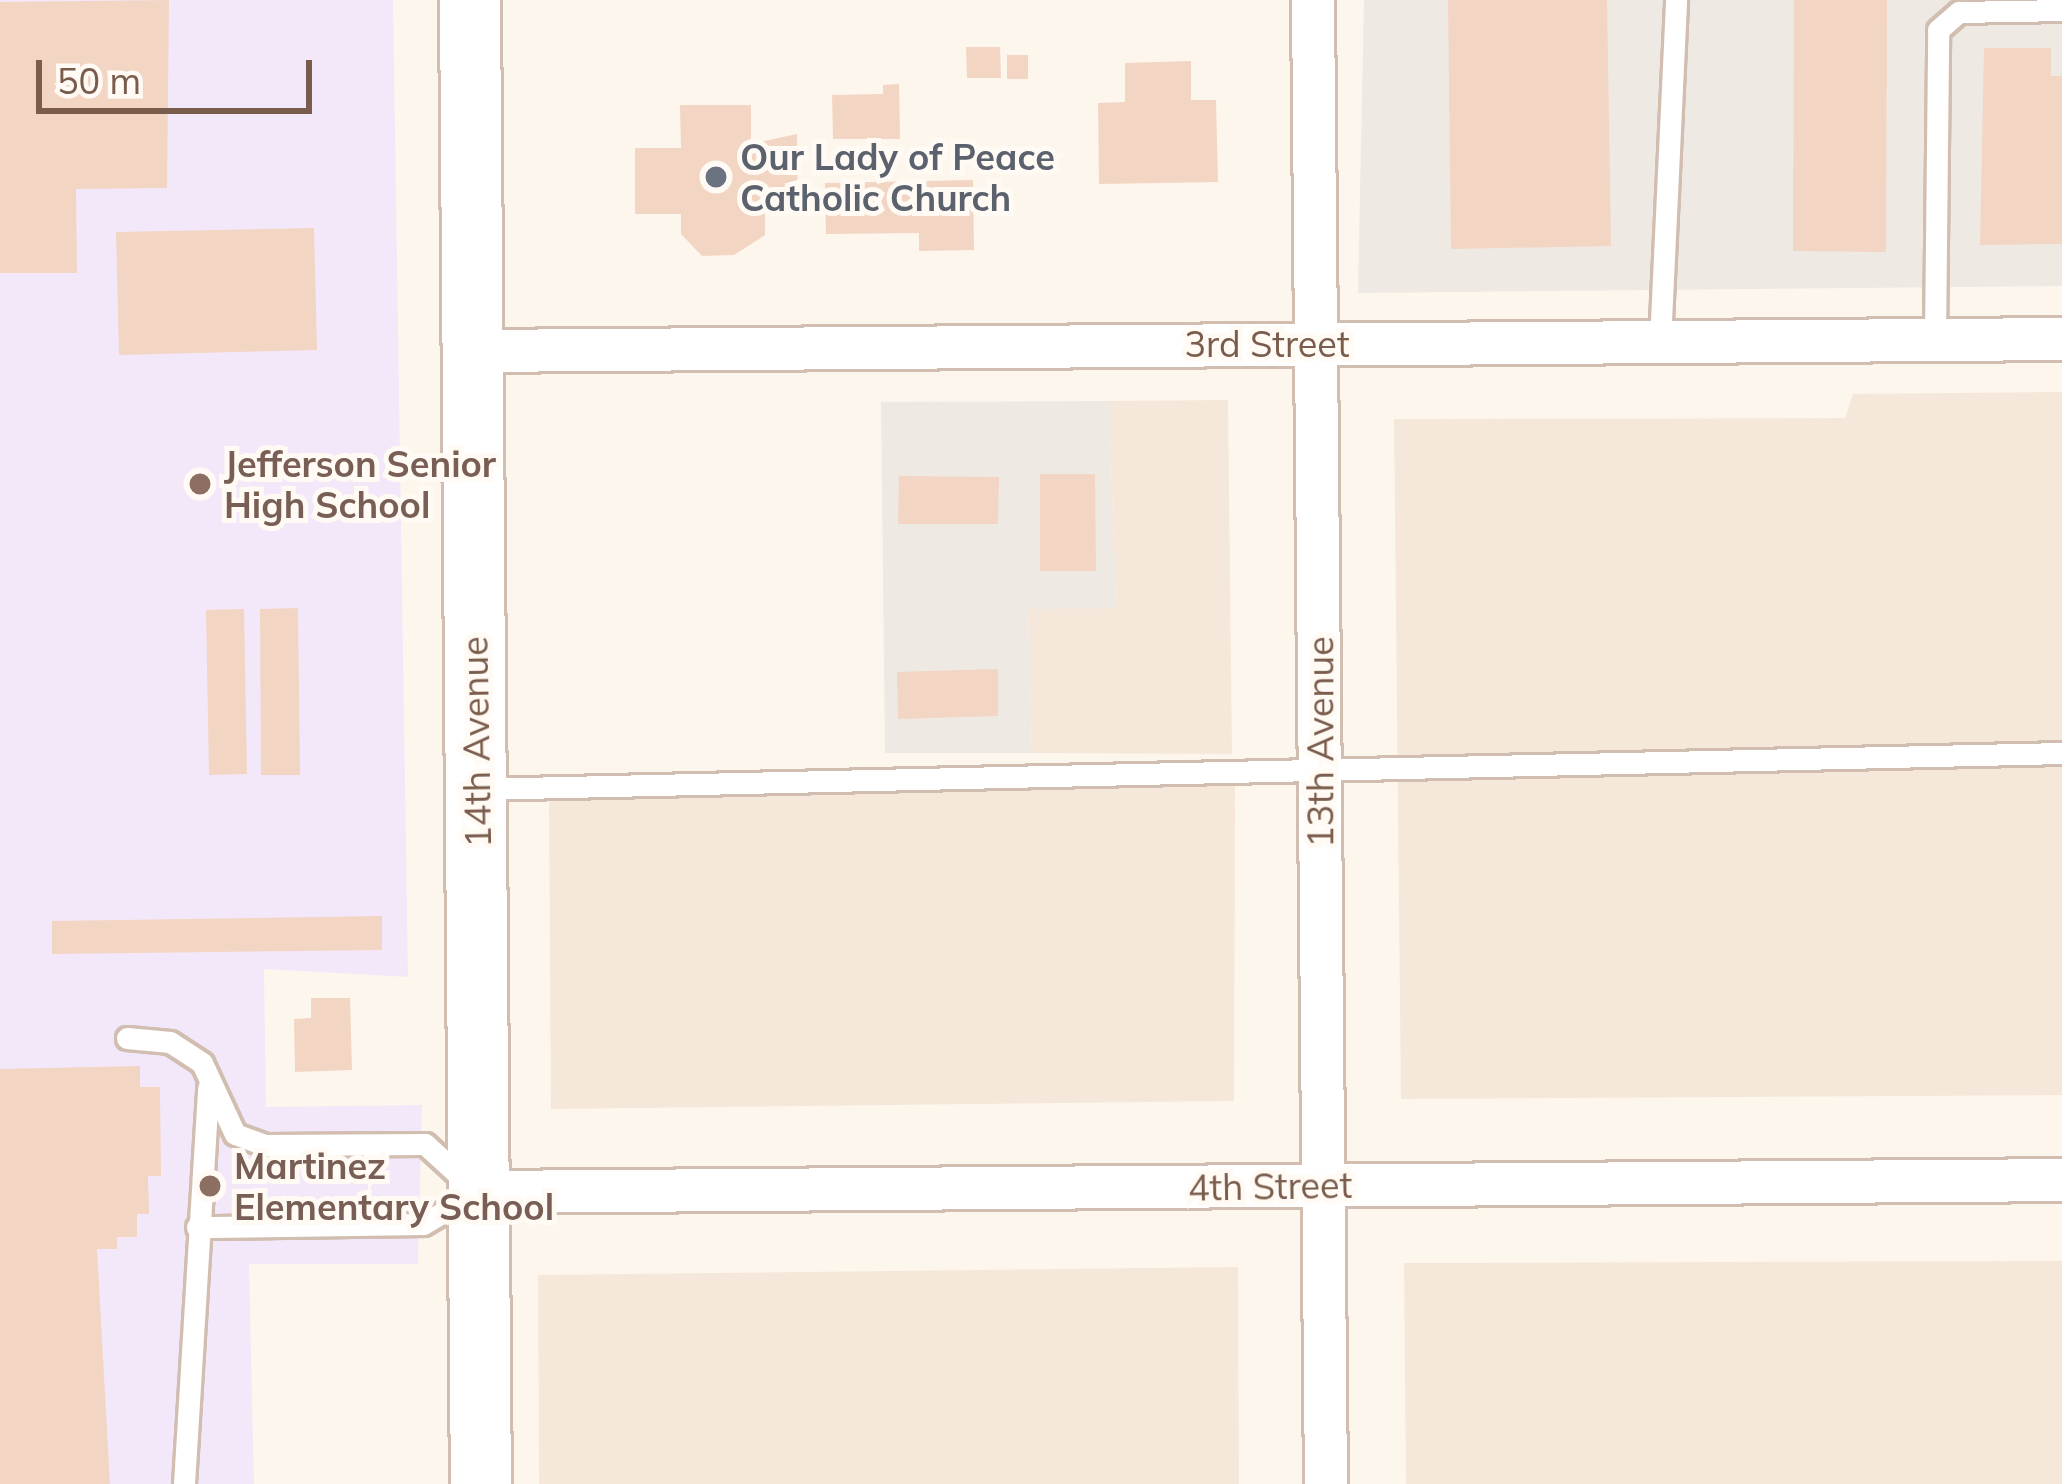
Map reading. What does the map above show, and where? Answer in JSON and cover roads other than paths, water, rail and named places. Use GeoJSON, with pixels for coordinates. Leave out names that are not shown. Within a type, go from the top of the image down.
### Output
{"type":"FeatureCollection","features":[{"type":"Feature","properties":{"kind":"street","name":"14th Avenue"},"geometry":{"type":"LineString","coordinates":[[470,0],[481,1484]]}},
{"type":"Feature","properties":{"kind":"street","name":"13th Avenue"},"geometry":{"type":"LineString","coordinates":[[1313,0],[1326,1484]]}},
{"type":"Feature","properties":{"kind":"street","name":"3rd Street"},"geometry":{"type":"LineString","coordinates":[[472,351],[2062,339]]}},
{"type":"Feature","properties":{"kind":"street","name":"4th Street"},"geometry":{"type":"LineString","coordinates":[[477,1192],[2062,1180]]}},
{"type":"Feature","properties":{"kind":"lane"},"geometry":{"type":"LineString","coordinates":[[1660,342],[1676,0]]}},
{"type":"Feature","properties":{"kind":"lane"},"geometry":{"type":"LineString","coordinates":[[1935,340],[1938,30],[1959,12],[2062,10]]}},
{"type":"Feature","properties":{"kind":"lane"},"geometry":{"type":"LineString","coordinates":[[477,789],[1321,766],[2062,753]]}},
{"type":"Feature","properties":{"kind":"lane"},"geometry":{"type":"LineString","coordinates":[[127,1038],[170,1042],[202,1063],[208,1088],[235,1134],[266,1145],[425,1144],[477,1192],[423,1224],[197,1227]]}},
{"type":"Feature","properties":{"kind":"lane"},"geometry":{"type":"LineString","coordinates":[[184,1484],[208,1088]]}},
{"type":"Feature","properties":{"kind":"place","name":"Our Lady of Peace Catholic Church"},"geometry":{"type":"Point","coordinates":[716,177]}},
{"type":"Feature","properties":{"kind":"place","name":"Jefferson Senior High School"},"geometry":{"type":"Point","coordinates":[200,484]}},
{"type":"Feature","properties":{"kind":"place","name":"Martinez Elementary School"},"geometry":{"type":"Point","coordinates":[210,1186]}}]}
